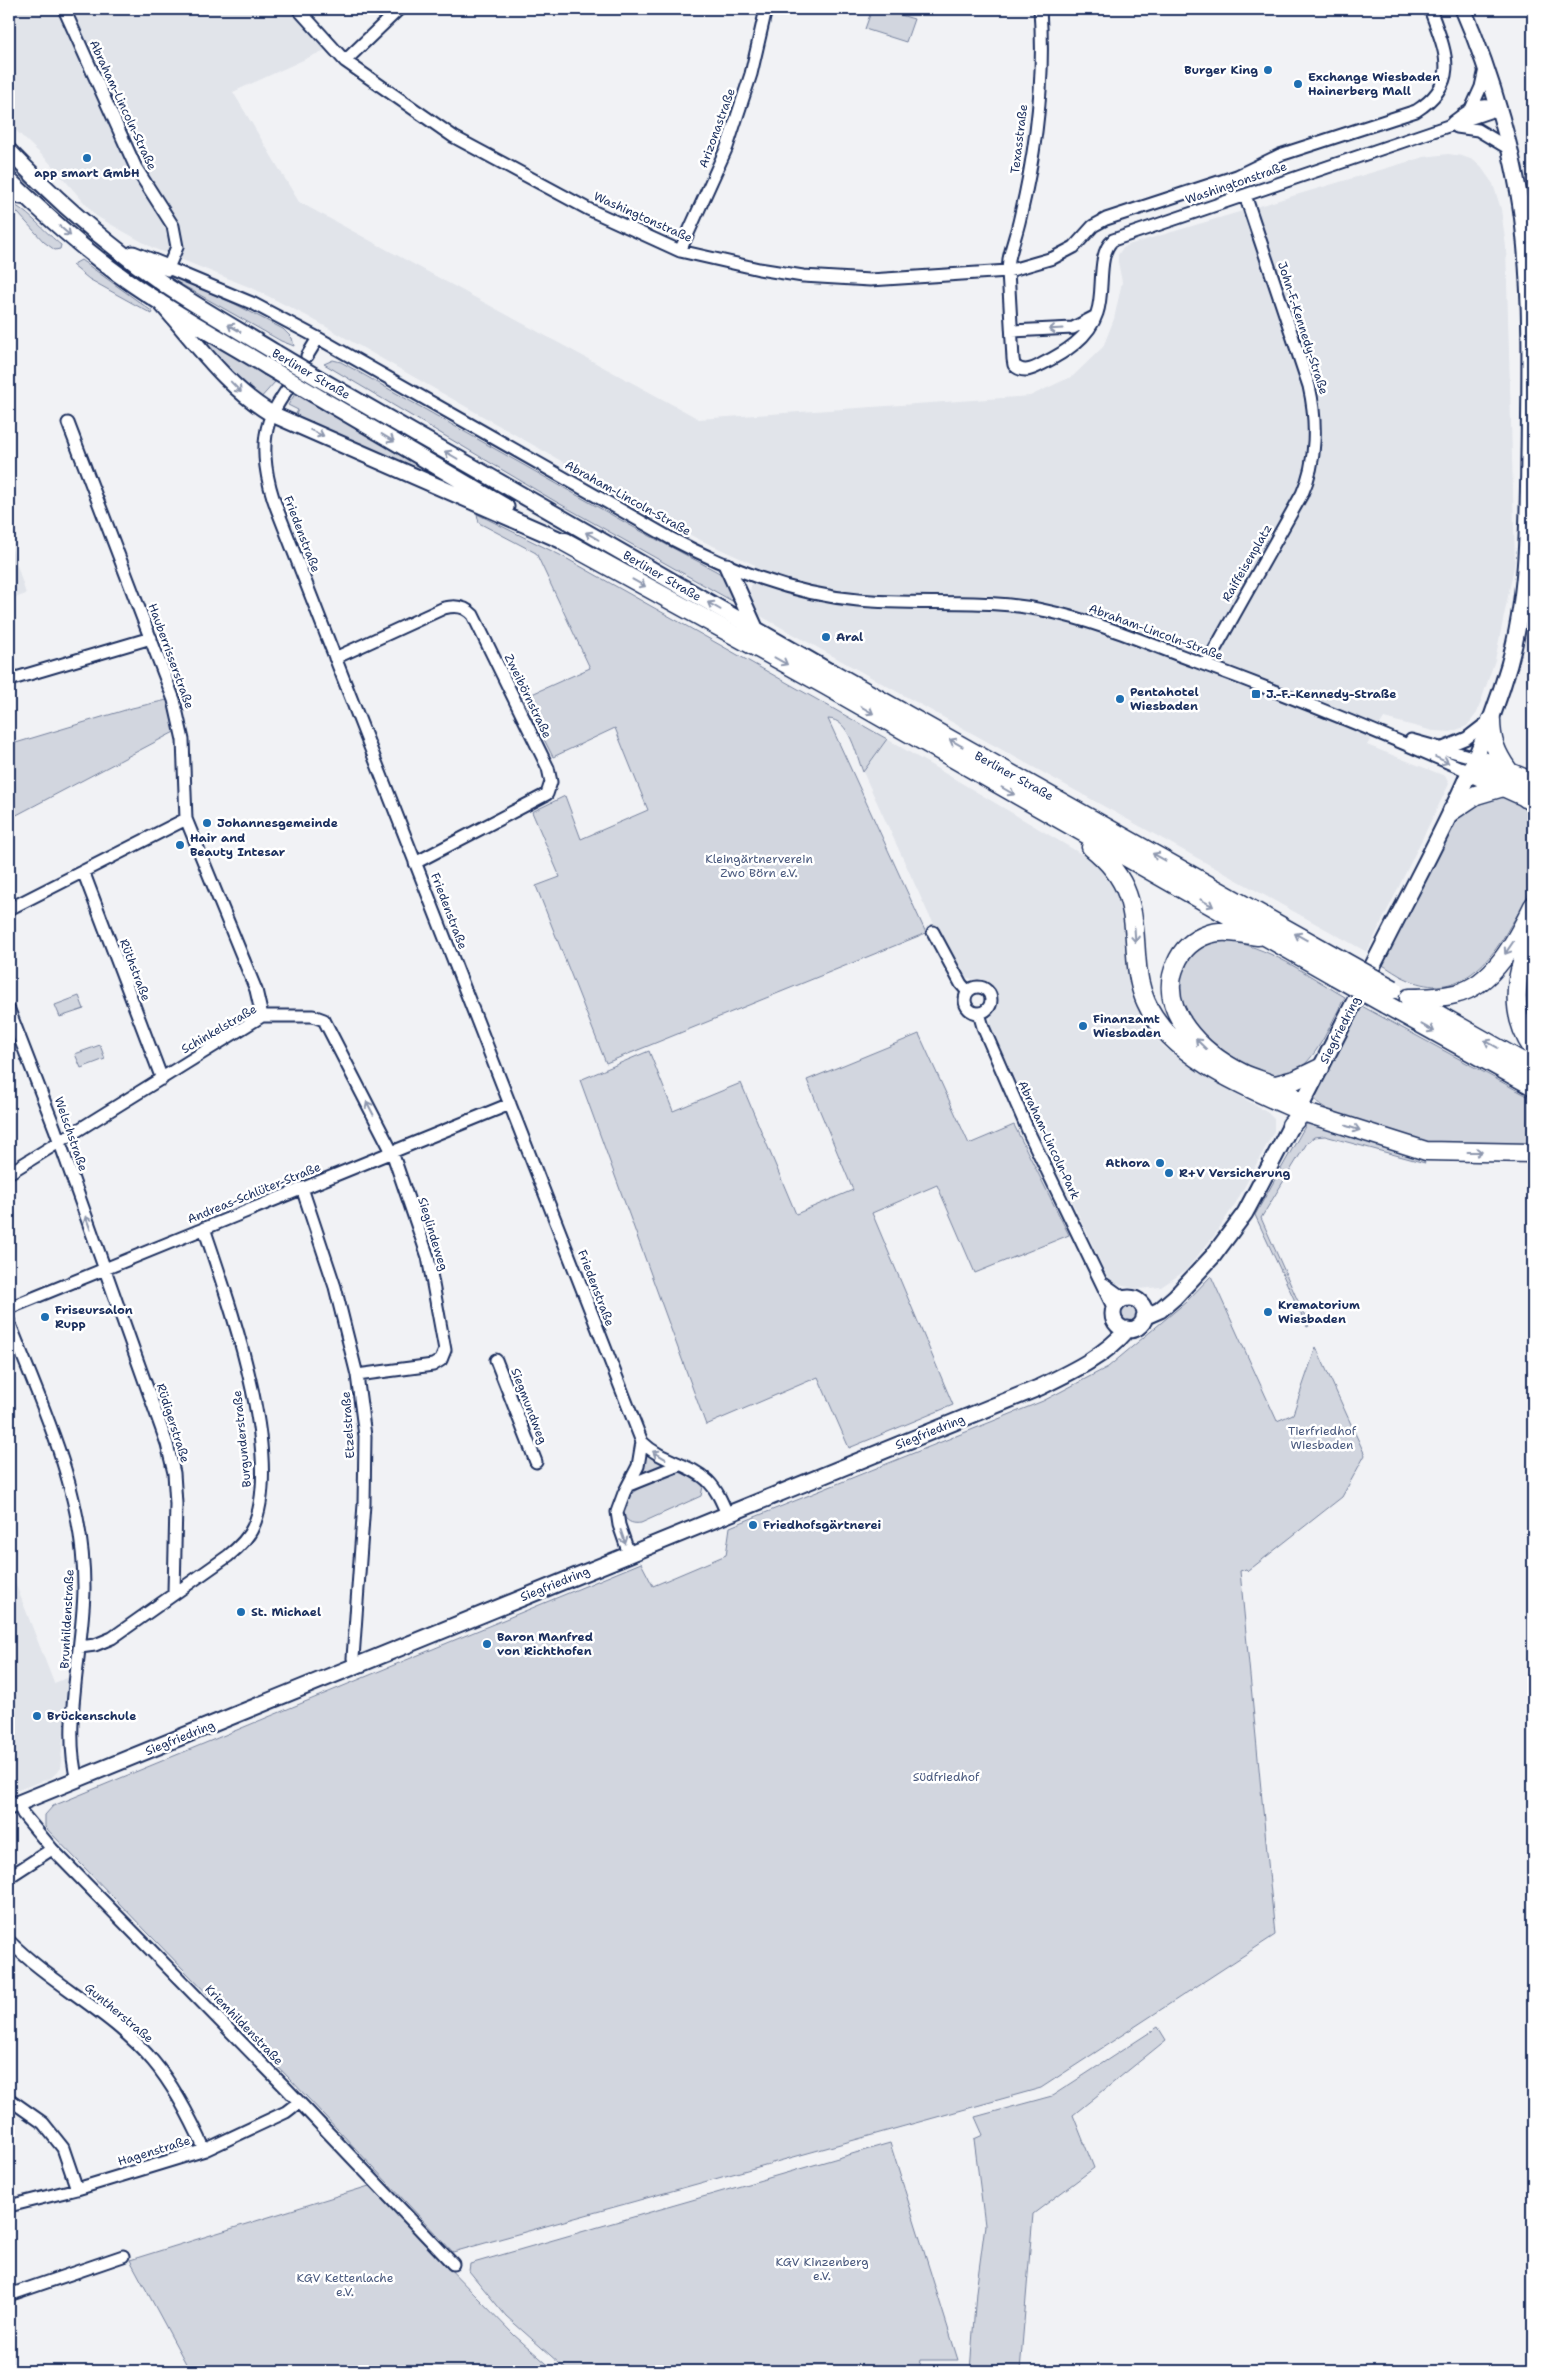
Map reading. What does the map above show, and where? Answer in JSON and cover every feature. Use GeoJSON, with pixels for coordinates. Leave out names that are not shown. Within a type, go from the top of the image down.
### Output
{"type":"FeatureCollection","features":[{"type":"Feature","properties":{"kind":"highway","name":"Berliner Straße"},"geometry":{"type":"LineString","coordinates":[[566,542],[825,686],[1058,820]]}},
{"type":"Feature","properties":{"kind":"highway","name":"Berliner Straße"},"geometry":{"type":"LineString","coordinates":[[832,673],[1339,968]]}},
{"type":"Feature","properties":{"kind":"highway"},"geometry":{"type":"LineString","coordinates":[[1491,720],[1491,736],[1496,752],[1508,770]]}},
{"type":"Feature","properties":{"kind":"highway"},"geometry":{"type":"LineString","coordinates":[[1473,765],[1508,770],[1533,782]]}},
{"type":"Feature","properties":{"kind":"highway"},"geometry":{"type":"LineString","coordinates":[[1473,765],[1503,787],[1524,796],[1533,803]]}},
{"type":"Feature","properties":{"kind":"highway"},"geometry":{"type":"LineString","coordinates":[[1452,811],[1476,795],[1503,787]]}},
{"type":"Feature","properties":{"kind":"highway"},"geometry":{"type":"LineString","coordinates":[[1058,820],[1270,938],[1339,968],[1533,1086]]}},
{"type":"Feature","properties":{"kind":"highway"},"geometry":{"type":"LineString","coordinates":[[1058,820],[1104,857],[1118,872],[1126,887],[1133,914],[1138,978],[1146,1003],[1156,1020],[1171,1036],[1209,1067],[1295,1118]]}},
{"type":"Feature","properties":{"kind":"highway"},"geometry":{"type":"LineString","coordinates":[[1389,997],[1439,997],[1457,994],[1484,980],[1495,969],[1533,906]]}},
{"type":"Feature","properties":{"kind":"highway"},"geometry":{"type":"LineString","coordinates":[[1270,938],[1223,932],[1196,940],[1188,946],[1176,962],[1170,985],[1173,1005],[1180,1018],[1202,1046],[1239,1072],[1294,1097],[1297,1101],[1295,1118]]}},
{"type":"Feature","properties":{"kind":"highway"},"geometry":{"type":"LineString","coordinates":[[1533,935],[1521,965],[1516,989],[1519,1019],[1533,1049]]}},
{"type":"Feature","properties":{"kind":"highway"},"geometry":{"type":"LineString","coordinates":[[1409,998],[1533,1068]]}},
{"type":"Feature","properties":{"kind":"highway"},"geometry":{"type":"LineString","coordinates":[[1272,1086],[1295,1080],[1320,1068]]}},
{"type":"Feature","properties":{"kind":"highway"},"geometry":{"type":"LineString","coordinates":[[1295,1118],[1306,1113],[1426,1150],[1533,1153]]}},
{"type":"Feature","properties":{"kind":"main road","name":"Siegfriedring"},"geometry":{"type":"LineString","coordinates":[[14,1806],[1038,1388],[1074,1371],[1116,1344],[1128,1313],[1166,1306],[1213,1256],[1242,1218],[1452,811],[1491,720],[1509,663],[1519,618],[1528,539],[1530,313],[1524,229],[1508,148],[1498,109],[1476,40],[1463,9]]}},
{"type":"Feature","properties":{"kind":"main road","name":"Berliner Straße"},"geometry":{"type":"LineString","coordinates":[[9,151],[46,188],[108,242],[168,287],[324,381],[832,673]]}},
{"type":"Feature","properties":{"kind":"main road","name":"Berliner Straße"},"geometry":{"type":"LineString","coordinates":[[9,180],[28,199],[123,277],[160,302],[566,542]]}},
{"type":"Feature","properties":{"kind":"main road"},"geometry":{"type":"LineString","coordinates":[[108,242],[168,268]]}},
{"type":"Feature","properties":{"kind":"main road"},"geometry":{"type":"LineString","coordinates":[[160,302],[235,387],[254,404],[272,414],[566,542]]}},
{"type":"Feature","properties":{"kind":"main road"},"geometry":{"type":"LineString","coordinates":[[727,566],[756,630]]}},
{"type":"Feature","properties":{"kind":"street","name":"Abraham-Lincoln-Straße"},"geometry":{"type":"LineString","coordinates":[[64,9],[133,162],[173,226],[177,247],[168,268],[254,304],[318,338],[670,538],[727,566],[769,582],[838,598],[905,602],[994,603],[1047,611],[1102,625],[1382,733],[1473,765]]}},
{"type":"Feature","properties":{"kind":"street","name":"Washingtonstraße"},"geometry":{"type":"LineString","coordinates":[[298,9],[345,60],[454,137],[588,209],[680,251],[759,269],[813,276],[870,280],[1008,271],[1014,365],[1020,369],[1032,369],[1061,354],[1090,328],[1097,315],[1102,293],[1104,250],[1113,240],[1498,109]]}},
{"type":"Feature","properties":{"kind":"street"},"geometry":{"type":"LineString","coordinates":[[345,60],[399,9]]}},
{"type":"Feature","properties":{"kind":"street","name":"Arizonastraße"},"geometry":{"type":"LineString","coordinates":[[680,251],[727,147],[751,74],[766,9]]}},
{"type":"Feature","properties":{"kind":"street","name":"Texasstraße"},"geometry":{"type":"LineString","coordinates":[[1008,271],[1009,259],[1029,176],[1037,119],[1042,40],[1040,9]]}},
{"type":"Feature","properties":{"kind":"street"},"geometry":{"type":"LineString","coordinates":[[1008,271],[1053,258],[1074,247],[1093,226],[1106,219],[1237,176],[1280,155],[1416,111],[1432,101],[1442,88],[1447,72],[1440,38],[1430,9]]}},
{"type":"Feature","properties":{"kind":"street","name":"Washingtonstraße"},"geometry":{"type":"LineString","coordinates":[[1445,128],[1471,109],[1481,87],[1485,69]]}},
{"type":"Feature","properties":{"kind":"street"},"geometry":{"type":"LineString","coordinates":[[1471,109],[1488,105],[1498,109]]}},
{"type":"Feature","properties":{"kind":"street","name":"Washingtonstraße"},"geometry":{"type":"LineString","coordinates":[[1445,128],[1472,128],[1483,132],[1508,148]]}},
{"type":"Feature","properties":{"kind":"street","name":"John-F.-Kennedy-Straße"},"geometry":{"type":"LineString","coordinates":[[1245,195],[1311,394],[1314,440],[1310,473]]}},
{"type":"Feature","properties":{"kind":"street"},"geometry":{"type":"LineString","coordinates":[[9,196],[28,199]]}},
{"type":"Feature","properties":{"kind":"street"},"geometry":{"type":"LineString","coordinates":[[1012,331],[1073,328],[1097,315]]}},
{"type":"Feature","properties":{"kind":"street"},"geometry":{"type":"LineString","coordinates":[[307,356],[318,338]]}},
{"type":"Feature","properties":{"kind":"street","name":"Friedenstraße"},"geometry":{"type":"LineString","coordinates":[[288,388],[272,414],[266,438],[267,478],[274,503],[642,1442]]}},
{"type":"Feature","properties":{"kind":"street","name":"Hauberrisserstraße"},"geometry":{"type":"LineString","coordinates":[[68,423],[174,700],[181,725],[186,819],[256,990],[262,1016]]}},
{"type":"Feature","properties":{"kind":"street","name":"Raiffeisenplatz"},"geometry":{"type":"LineString","coordinates":[[1206,665],[1302,494],[1310,473]]}},
{"type":"Feature","properties":{"kind":"street","name":"Zweibörnstraße"},"geometry":{"type":"LineString","coordinates":[[335,658],[444,608],[457,606],[469,610],[548,768],[551,782],[548,794],[415,863]]}},
{"type":"Feature","properties":{"kind":"street"},"geometry":{"type":"LineString","coordinates":[[9,680],[151,638]]}},
{"type":"Feature","properties":{"kind":"street"},"geometry":{"type":"LineString","coordinates":[[1443,748],[1474,734],[1491,720]]}},
{"type":"Feature","properties":{"kind":"street","name":"Abraham-Lincoln-Straße"},"geometry":{"type":"LineString","coordinates":[[1382,733],[1443,748],[1473,765]]}},
{"type":"Feature","properties":{"kind":"street"},"geometry":{"type":"LineString","coordinates":[[9,908],[186,819]]}},
{"type":"Feature","properties":{"kind":"street","name":"Rüthstraße"},"geometry":{"type":"LineString","coordinates":[[83,871],[162,1079]]}},
{"type":"Feature","properties":{"kind":"street","name":"Abraham-Lincoln-Park"},"geometry":{"type":"LineString","coordinates":[[933,932],[961,984],[968,992],[965,1000],[968,1008],[979,1013],[983,1027],[1030,1135],[1098,1278],[1128,1313]]}},
{"type":"Feature","properties":{"kind":"street"},"geometry":{"type":"LineString","coordinates":[[968,992],[979,987],[989,994],[989,1006],[979,1013]]}},
{"type":"Feature","properties":{"kind":"street","name":"Welschstraße"},"geometry":{"type":"LineString","coordinates":[[9,1010],[104,1269]]}},
{"type":"Feature","properties":{"kind":"street","name":"Schinkelstraße"},"geometry":{"type":"LineString","coordinates":[[9,1173],[262,1016],[313,1016],[324,1020],[392,1152]]}},
{"type":"Feature","properties":{"kind":"street","name":"Andreas-Schlüter-Straße"},"geometry":{"type":"LineString","coordinates":[[9,1308],[510,1104]]}},
{"type":"Feature","properties":{"kind":"street","name":"Sieglindeweg"},"geometry":{"type":"LineString","coordinates":[[358,1375],[433,1364],[442,1360],[444,1356],[444,1341],[428,1257],[392,1152]]}},
{"type":"Feature","properties":{"kind":"street","name":"Etzelstraße"},"geometry":{"type":"LineString","coordinates":[[302,1188],[335,1287],[358,1375],[365,1436],[364,1504],[353,1658],[355,1666]]}},
{"type":"Feature","properties":{"kind":"street","name":"Burgunderstraße"},"geometry":{"type":"LineString","coordinates":[[80,1647],[95,1645],[112,1638],[241,1544],[252,1529],[262,1490],[254,1398],[234,1318],[204,1228]]}},
{"type":"Feature","properties":{"kind":"street","name":"Rüdigerstraße"},"geometry":{"type":"LineString","coordinates":[[104,1269],[164,1436],[174,1473],[176,1504],[174,1592]]}},
{"type":"Feature","properties":{"kind":"street","name":"Brunhildenstraße"},"geometry":{"type":"LineString","coordinates":[[9,1322],[62,1458],[74,1499],[83,1558],[83,1618],[72,1735],[77,1780]]}},
{"type":"Feature","properties":{"kind":"street","name":"Siegmundweg"},"geometry":{"type":"LineString","coordinates":[[496,1360],[536,1462]]}},
{"type":"Feature","properties":{"kind":"street"},"geometry":{"type":"LineString","coordinates":[[642,1442],[655,1454],[700,1475],[719,1496],[727,1514]]}},
{"type":"Feature","properties":{"kind":"street"},"geometry":{"type":"LineString","coordinates":[[629,1554],[619,1525],[617,1512],[638,1466],[642,1442]]}},
{"type":"Feature","properties":{"kind":"street"},"geometry":{"type":"LineString","coordinates":[[629,1485],[680,1465]]}},
{"type":"Feature","properties":{"kind":"street","name":"Kriemhildenstraße"},"geometry":{"type":"LineString","coordinates":[[14,1806],[23,1813],[52,1849],[300,2102],[453,2264]]}},
{"type":"Feature","properties":{"kind":"street"},"geometry":{"type":"LineString","coordinates":[[9,1877],[52,1849]]}},
{"type":"Feature","properties":{"kind":"street","name":"Guntherstraße"},"geometry":{"type":"LineString","coordinates":[[9,1941],[128,2036],[153,2060],[173,2090],[205,2150]]}},
{"type":"Feature","properties":{"kind":"street"},"geometry":{"type":"LineString","coordinates":[[9,2099],[43,2123],[63,2148],[77,2189]]}},
{"type":"Feature","properties":{"kind":"street","name":"Hagenstraße"},"geometry":{"type":"LineString","coordinates":[[9,2206],[77,2189],[205,2150],[286,2112],[300,2102]]}},
{"type":"Feature","properties":{"kind":"street"},"geometry":{"type":"LineString","coordinates":[[9,2295],[123,2256]]}},
{"type":"Feature","properties":{"kind":"shaded area"},"geometry":{"type":"Polygon","coordinates":[[[9,9],[289,9],[325,50],[233,92],[299,202],[699,419],[1030,396],[1073,376],[1103,347],[1114,319],[1122,282],[1118,255],[1128,245],[1424,157],[1448,154],[1473,160],[1481,167],[1493,184],[1501,209],[1506,247],[1515,562],[1495,660],[1477,713],[1467,726],[1451,732],[1433,731],[1384,718],[1367,745],[1445,776],[1449,784],[1367,952],[755,613],[750,591],[755,565],[696,538],[307,316],[254,289],[153,248],[96,216],[48,161],[9,124],[9,9]]]}},
{"type":"Feature","properties":{"kind":"shaded area"},"geometry":{"type":"Polygon","coordinates":[[[9,539],[26,594],[9,600],[9,539]]]}},
{"type":"Feature","properties":{"kind":"shaded area"},"geometry":{"type":"Polygon","coordinates":[[[887,739],[1088,858],[1106,873],[1116,887],[1121,902],[1124,916],[1129,984],[1133,1000],[1147,1028],[1166,1049],[1268,1113],[1274,1119],[1274,1131],[1237,1201],[1214,1236],[1185,1271],[1161,1287],[1137,1289],[1119,1285],[1108,1278],[991,1029],[990,1021],[996,1005],[995,992],[988,984],[965,977],[929,915],[863,772],[887,739]]]}},
{"type":"Feature","properties":{"kind":"shaded area","name":"Brückenschule"},"geometry":{"type":"Polygon","coordinates":[[[9,1567],[54,1683],[70,1677],[60,1769],[51,1778],[9,1793],[9,1567]]]}},
{"type":"Feature","properties":{"kind":"green space"},"geometry":{"type":"Polygon","coordinates":[[[872,9],[881,9],[914,19],[906,42],[865,29],[872,9]]]}},
{"type":"Feature","properties":{"kind":"green space"},"geometry":{"type":"Polygon","coordinates":[[[9,165],[70,221],[103,246],[278,361],[275,365],[204,322],[136,276],[70,226],[39,199],[9,170],[9,165]]]}},
{"type":"Feature","properties":{"kind":"green space"},"geometry":{"type":"Polygon","coordinates":[[[9,203],[21,209],[35,221],[61,245],[60,249],[55,250],[44,242],[9,203]]]}},
{"type":"Feature","properties":{"kind":"green space"},"geometry":{"type":"Polygon","coordinates":[[[81,260],[153,312],[152,314],[89,279],[72,265],[81,260]]]}},
{"type":"Feature","properties":{"kind":"green space"},"geometry":{"type":"Polygon","coordinates":[[[168,274],[235,304],[283,329],[292,338],[294,346],[281,341],[177,282],[167,276],[168,274]]]}},
{"type":"Feature","properties":{"kind":"green space"},"geometry":{"type":"Polygon","coordinates":[[[189,326],[275,382],[259,400],[248,391],[189,326]]]}},
{"type":"Feature","properties":{"kind":"green space"},"geometry":{"type":"Polygon","coordinates":[[[333,360],[341,362],[635,528],[716,571],[724,576],[741,606],[553,500],[324,364],[333,360]]]}},
{"type":"Feature","properties":{"kind":"green space"},"geometry":{"type":"Polygon","coordinates":[[[295,394],[313,402],[478,496],[294,418],[298,410],[288,405],[295,394]]]}},
{"type":"Feature","properties":{"kind":"green space","name":"Kleingärtnerverein Zwo Börn e.V."},"geometry":{"type":"Polygon","coordinates":[[[477,514],[562,556],[887,739],[863,772],[847,731],[836,721],[828,719],[926,933],[606,1063],[536,886],[560,877],[532,812],[565,796],[581,839],[648,810],[615,728],[553,757],[523,698],[590,668],[536,553],[479,523],[477,514]]]}},
{"type":"Feature","properties":{"kind":"green space"},"geometry":{"type":"Polygon","coordinates":[[[167,700],[178,730],[9,819],[9,745],[132,708],[167,700]]]}},
{"type":"Feature","properties":{"kind":"green space"},"geometry":{"type":"Polygon","coordinates":[[[1499,796],[1518,802],[1527,808],[1533,816],[1535,858],[1533,880],[1529,893],[1501,942],[1481,966],[1469,975],[1456,982],[1441,986],[1426,985],[1409,980],[1379,963],[1447,833],[1463,813],[1475,805],[1499,796]]]}},
{"type":"Feature","properties":{"kind":"green space"},"geometry":{"type":"Polygon","coordinates":[[[1222,940],[1239,943],[1271,954],[1345,997],[1318,1047],[1304,1065],[1297,1070],[1276,1075],[1254,1069],[1219,1047],[1189,1019],[1179,993],[1182,968],[1197,948],[1222,940]]]}},
{"type":"Feature","properties":{"kind":"green space"},"geometry":{"type":"Polygon","coordinates":[[[79,996],[84,1009],[60,1017],[55,1005],[79,996]]]}},
{"type":"Feature","properties":{"kind":"green space"},"geometry":{"type":"Polygon","coordinates":[[[1358,1004],[1533,1099],[1533,1146],[1455,1146],[1418,1142],[1367,1127],[1321,1105],[1314,1098],[1358,1004]]]}},
{"type":"Feature","properties":{"kind":"green space"},"geometry":{"type":"Polygon","coordinates":[[[919,1034],[969,1144],[1014,1125],[1069,1235],[975,1273],[937,1185],[872,1213],[953,1405],[849,1448],[818,1377],[706,1425],[580,1080],[649,1051],[673,1111],[741,1083],[796,1214],[853,1190],[807,1080],[919,1034]]]}},
{"type":"Feature","properties":{"kind":"green space"},"geometry":{"type":"Polygon","coordinates":[[[100,1045],[105,1059],[81,1068],[75,1054],[100,1045]]]}},
{"type":"Feature","properties":{"kind":"green space"},"geometry":{"type":"Polygon","coordinates":[[[1308,1121],[1422,1158],[1425,1163],[1325,1136],[1314,1137],[1307,1143],[1261,1218],[1309,1326],[1307,1327],[1255,1215],[1308,1121]]]}},
{"type":"Feature","properties":{"kind":"green space","name":"Südfriedhof"},"geometry":{"type":"Polygon","coordinates":[[[1211,1276],[1277,1421],[1293,1414],[1316,1347],[1365,1455],[1342,1497],[1248,1571],[1246,1569],[1240,1571],[1275,1935],[1041,2088],[453,2252],[290,2079],[45,1827],[45,1815],[53,1806],[641,1563],[653,1586],[726,1555],[730,1527],[1043,1401],[1108,1367],[1186,1302],[1211,1276]]]}},
{"type":"Feature","properties":{"kind":"green space"},"geometry":{"type":"Polygon","coordinates":[[[1129,1305],[1135,1308],[1138,1314],[1135,1320],[1129,1323],[1123,1320],[1120,1314],[1123,1308],[1129,1305]]]}},
{"type":"Feature","properties":{"kind":"green space"},"geometry":{"type":"Polygon","coordinates":[[[646,1451],[665,1465],[642,1474],[646,1451]]]}},
{"type":"Feature","properties":{"kind":"green space"},"geometry":{"type":"Polygon","coordinates":[[[682,1472],[701,1481],[703,1486],[701,1496],[641,1523],[627,1520],[622,1507],[625,1500],[633,1493],[654,1481],[682,1472]]]}},
{"type":"Feature","properties":{"kind":"green space"},"geometry":{"type":"Polygon","coordinates":[[[1158,2027],[1166,2040],[1073,2115],[1094,2168],[1033,2214],[1020,2371],[970,2371],[976,2292],[985,2225],[974,2139],[983,2135],[975,2117],[1052,2096],[1158,2027]]]}},
{"type":"Feature","properties":{"kind":"green space","name":"KGV Kinzenberg e.V."},"geometry":{"type":"Polygon","coordinates":[[[890,2143],[958,2360],[921,2360],[919,2371],[568,2371],[506,2316],[469,2271],[470,2264],[890,2143]]]}},
{"type":"Feature","properties":{"kind":"green space","name":"KGV Kettenlache e.V."},"geometry":{"type":"Polygon","coordinates":[[[369,2186],[514,2335],[555,2371],[190,2371],[130,2260],[369,2186]]]}},
{"type":"Feature","properties":{"kind":"place","name":"Burger King"},"geometry":{"type":"Point","coordinates":[1268,70]}},
{"type":"Feature","properties":{"kind":"place","name":"Exchange Wiesbaden Hainerberg Mall"},"geometry":{"type":"Point","coordinates":[1298,84]}},
{"type":"Feature","properties":{"kind":"place","name":"app smart GmbH"},"geometry":{"type":"Point","coordinates":[87,158]}},
{"type":"Feature","properties":{"kind":"place","name":"Aral"},"geometry":{"type":"Point","coordinates":[826,637]}},
{"type":"Feature","properties":{"kind":"place","name":"J.-F.-Kennedy-Straße"},"geometry":{"type":"Point","coordinates":[1256,694]}},
{"type":"Feature","properties":{"kind":"place","name":"Pentahotel Wiesbaden"},"geometry":{"type":"Point","coordinates":[1120,699]}},
{"type":"Feature","properties":{"kind":"place","name":"Johannesgemeinde"},"geometry":{"type":"Point","coordinates":[207,823]}},
{"type":"Feature","properties":{"kind":"place","name":"Hair and Beauty Intesar"},"geometry":{"type":"Point","coordinates":[180,845]}},
{"type":"Feature","properties":{"kind":"place","name":"Finanzamt Wiesbaden"},"geometry":{"type":"Point","coordinates":[1083,1026]}},
{"type":"Feature","properties":{"kind":"place","name":"Athora"},"geometry":{"type":"Point","coordinates":[1160,1163]}},
{"type":"Feature","properties":{"kind":"place","name":"R+V Versicherung"},"geometry":{"type":"Point","coordinates":[1169,1173]}},
{"type":"Feature","properties":{"kind":"place","name":"Krematorium Wiesbaden"},"geometry":{"type":"Point","coordinates":[1268,1312]}},
{"type":"Feature","properties":{"kind":"place","name":"Friseursalon Rupp"},"geometry":{"type":"Point","coordinates":[45,1317]}},
{"type":"Feature","properties":{"kind":"place","name":"Friedhofsgärtnerei"},"geometry":{"type":"Point","coordinates":[753,1525]}},
{"type":"Feature","properties":{"kind":"place","name":"St. Michael"},"geometry":{"type":"Point","coordinates":[241,1612]}},
{"type":"Feature","properties":{"kind":"place","name":"Baron Manfred von Richthofen"},"geometry":{"type":"Point","coordinates":[487,1644]}},
{"type":"Feature","properties":{"kind":"place","name":"Brückenschule"},"geometry":{"type":"Point","coordinates":[37,1716]}},
{"type":"Feature","properties":{"kind":"park label","name":"Tierfriedhof Wiesbaden"},"geometry":{"type":"Point","coordinates":[1322,1438]}}]}
